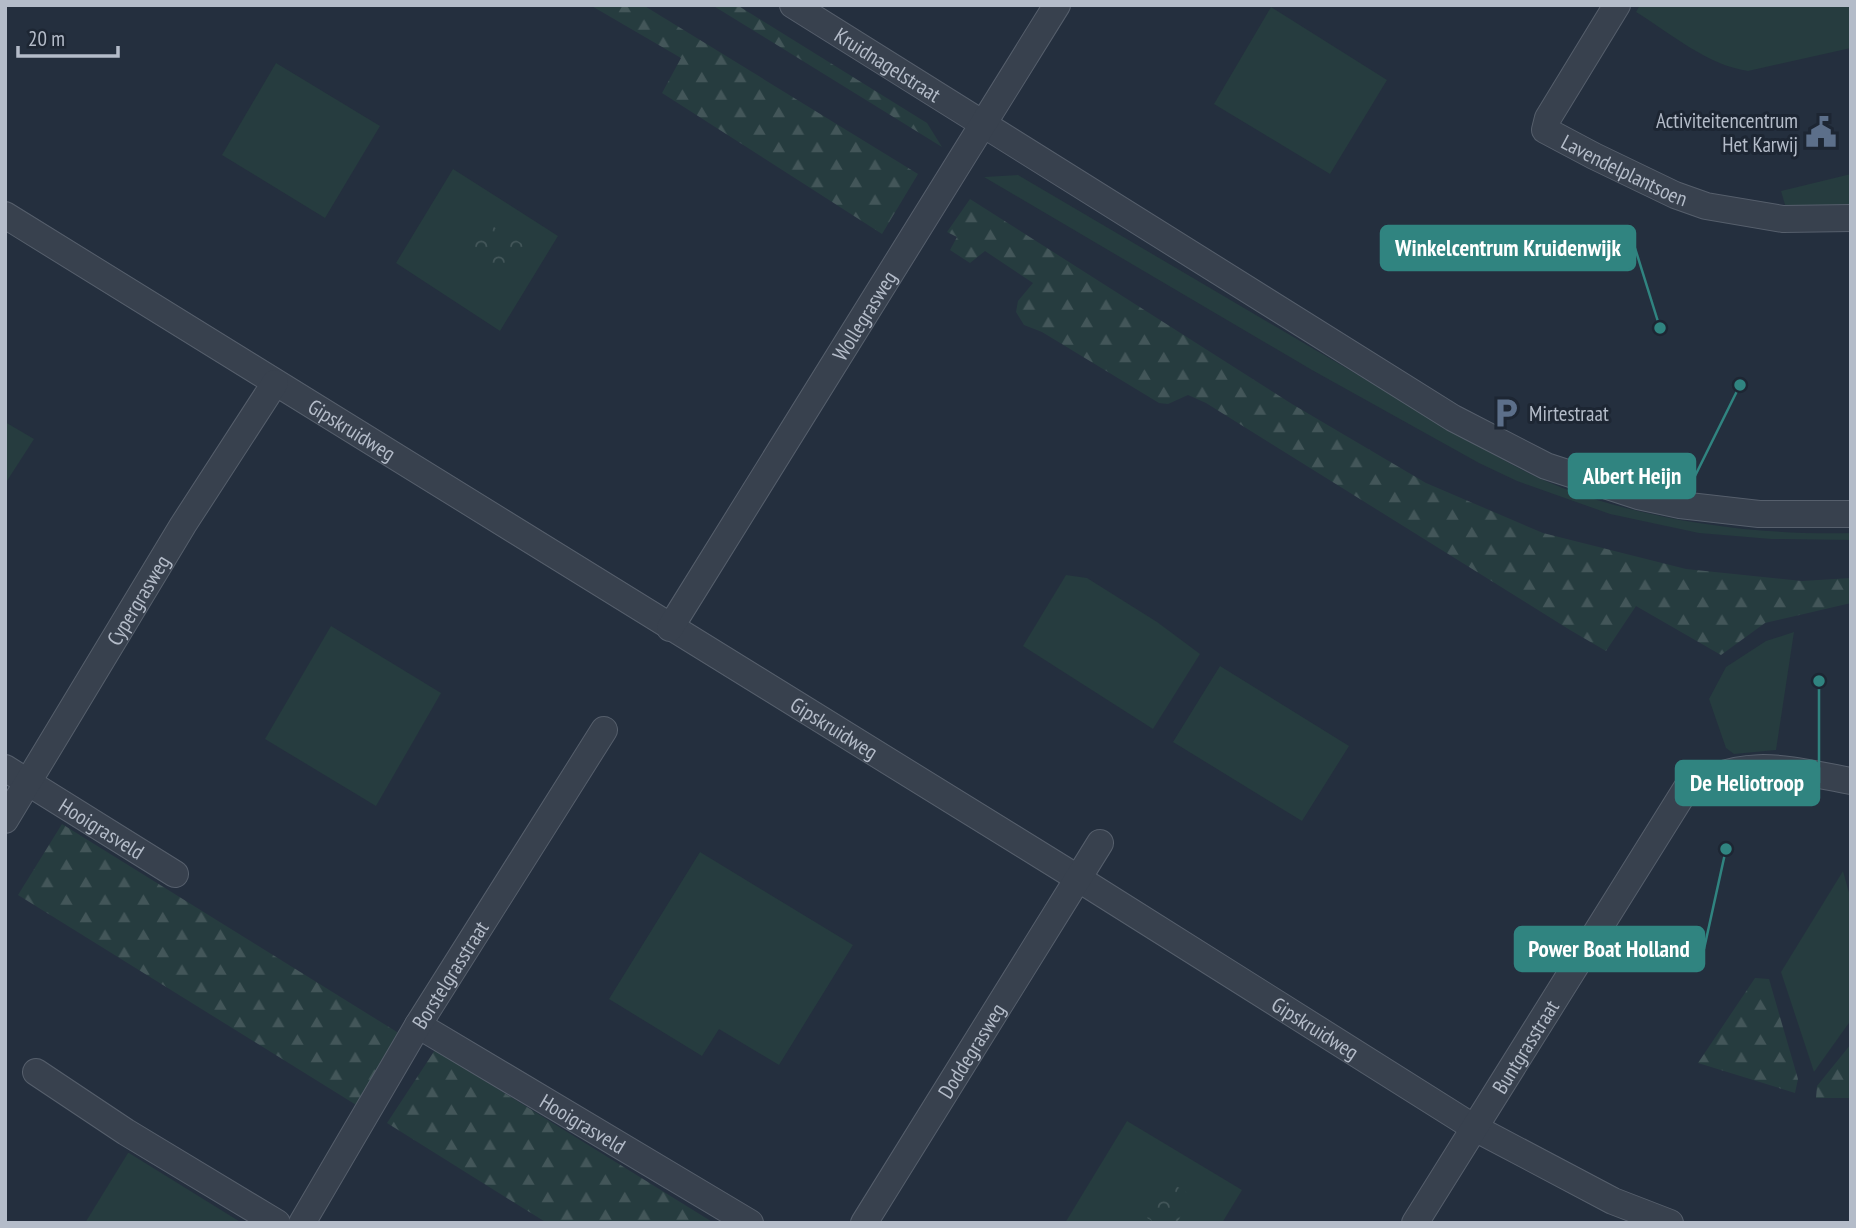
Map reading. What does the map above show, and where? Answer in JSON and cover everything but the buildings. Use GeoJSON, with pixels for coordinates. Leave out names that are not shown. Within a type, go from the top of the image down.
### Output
{"type":"FeatureCollection","features":[{"type":"Feature","properties":{"kind":"street","name":"Kruidnagelstraat"},"geometry":{"type":"LineString","coordinates":[[793,5],[983,125]]}},
{"type":"Feature","properties":{"kind":"street","name":"Wollegrasweg"},"geometry":{"type":"LineString","coordinates":[[670,628],[1057,5]]}},
{"type":"Feature","properties":{"kind":"street","name":"Lavendelplantsoen"},"geometry":{"type":"LineString","coordinates":[[1613,7],[1548,118],[1545,130],[1617,168],[1706,206],[1783,219],[1851,218]]}},
{"type":"Feature","properties":{"kind":"street"},"geometry":{"type":"LineString","coordinates":[[983,125],[1453,418],[1546,466],[1638,496],[1680,505],[1759,514],[1851,514]]}},
{"type":"Feature","properties":{"kind":"street","name":"Gipskruidweg"},"geometry":{"type":"LineString","coordinates":[[5,215],[1079,879],[1473,1127],[1613,1201],[1670,1223]]}},
{"type":"Feature","properties":{"kind":"street","name":"Cypergrasweg"},"geometry":{"type":"LineString","coordinates":[[5,820],[183,525],[275,383]]}},
{"type":"Feature","properties":{"kind":"street","name":"Borstelgrasstraat"},"geometry":{"type":"LineString","coordinates":[[302,1223],[418,1025],[604,730]]}},
{"type":"Feature","properties":{"kind":"street","name":"Buntgrasstraat"},"geometry":{"type":"LineString","coordinates":[[1415,1223],[1686,789],[1711,776],[1741,769],[1771,767],[1851,781]]}},
{"type":"Feature","properties":{"kind":"street","name":"Hooigrasveld"},"geometry":{"type":"LineString","coordinates":[[5,768],[175,873]]}},
{"type":"Feature","properties":{"kind":"street","name":"Doddegrasweg"},"geometry":{"type":"LineString","coordinates":[[864,1223],[1100,843]]}},
{"type":"Feature","properties":{"kind":"street","name":"Hooigrasveld"},"geometry":{"type":"LineString","coordinates":[[418,1025],[750,1223]]}},
{"type":"Feature","properties":{"kind":"street"},"geometry":{"type":"LineString","coordinates":[[36,1072],[126,1132],[276,1223]]}},
{"type":"Feature","properties":{"kind":"green space"},"geometry":{"type":"Polygon","coordinates":[[[590,5],[643,5],[918,174],[882,234],[662,93],[681,58],[590,5]]]}},
{"type":"Feature","properties":{"kind":"green space"},"geometry":{"type":"Polygon","coordinates":[[[712,5],[737,5],[927,123],[942,147],[712,5]]]}},
{"type":"Feature","properties":{"kind":"green space"},"geometry":{"type":"Polygon","coordinates":[[[1640,5],[1851,5],[1851,48],[1748,71],[1733,68],[1689,47],[1636,12],[1640,5]]]}},
{"type":"Feature","properties":{"kind":"green space"},"geometry":{"type":"Polygon","coordinates":[[[1271,7],[1387,80],[1330,174],[1214,104],[1271,7]]]}},
{"type":"Feature","properties":{"kind":"green space"},"geometry":{"type":"Polygon","coordinates":[[[276,63],[380,126],[325,218],[222,155],[276,63]]]}},
{"type":"Feature","properties":{"kind":"green space"},"geometry":{"type":"Polygon","coordinates":[[[453,169],[558,236],[500,331],[396,263],[453,169]]]}},
{"type":"Feature","properties":{"kind":"green space"},"geometry":{"type":"Polygon","coordinates":[[[1851,174],[1851,204],[1786,208],[1781,191],[1851,174]]]}},
{"type":"Feature","properties":{"kind":"green space"},"geometry":{"type":"Polygon","coordinates":[[[1018,175],[1489,452],[1541,479],[1614,505],[1693,522],[1774,531],[1851,533],[1851,540],[1771,539],[1699,533],[1610,514],[1517,481],[1479,463],[1312,370],[984,177],[1018,175]]]}},
{"type":"Feature","properties":{"kind":"green space"},"geometry":{"type":"Polygon","coordinates":[[[970,199],[1292,404],[1426,483],[1543,533],[1686,569],[1802,581],[1851,578],[1851,603],[1765,623],[1721,655],[1636,606],[1606,651],[1206,403],[1188,395],[1168,404],[1159,403],[1042,332],[1024,325],[1016,312],[1018,301],[1033,283],[985,251],[970,263],[950,250],[957,237],[947,232],[970,199]]]}},
{"type":"Feature","properties":{"kind":"green space"},"geometry":{"type":"Polygon","coordinates":[[[482,220],[526,246],[507,278],[464,251],[482,220]]]}},
{"type":"Feature","properties":{"kind":"green space"},"geometry":{"type":"Polygon","coordinates":[[[5,422],[34,439],[5,484],[5,422]]]}},
{"type":"Feature","properties":{"kind":"green space"},"geometry":{"type":"Polygon","coordinates":[[[1066,575],[1087,578],[1157,622],[1200,654],[1153,729],[1023,646],[1066,575]]]}},
{"type":"Feature","properties":{"kind":"green space"},"geometry":{"type":"Polygon","coordinates":[[[331,626],[441,693],[376,806],[265,739],[331,626]]]}},
{"type":"Feature","properties":{"kind":"green space"},"geometry":{"type":"Polygon","coordinates":[[[1794,632],[1776,750],[1734,754],[1726,748],[1709,699],[1726,667],[1766,641],[1794,632]]]}},
{"type":"Feature","properties":{"kind":"green space"},"geometry":{"type":"Polygon","coordinates":[[[1220,666],[1349,746],[1302,821],[1173,742],[1220,666]]]}},
{"type":"Feature","properties":{"kind":"green space"},"geometry":{"type":"Polygon","coordinates":[[[62,824],[405,1037],[361,1108],[18,895],[62,824]]]}},
{"type":"Feature","properties":{"kind":"green space"},"geometry":{"type":"Polygon","coordinates":[[[700,852],[853,945],[779,1065],[719,1029],[702,1056],[609,999],[700,852]]]}},
{"type":"Feature","properties":{"kind":"green space"},"geometry":{"type":"Polygon","coordinates":[[[1843,871],[1851,900],[1851,1020],[1814,1072],[1781,972],[1843,871]]]}},
{"type":"Feature","properties":{"kind":"green space"},"geometry":{"type":"Polygon","coordinates":[[[1755,978],[1769,979],[1798,1079],[1795,1093],[1698,1063],[1755,978]]]}},
{"type":"Feature","properties":{"kind":"green space"},"geometry":{"type":"Polygon","coordinates":[[[1851,1044],[1851,1098],[1816,1098],[1817,1086],[1851,1044]]]}},
{"type":"Feature","properties":{"kind":"green space"},"geometry":{"type":"Polygon","coordinates":[[[435,1050],[714,1223],[547,1223],[387,1123],[435,1050]]]}},
{"type":"Feature","properties":{"kind":"green space"},"geometry":{"type":"Polygon","coordinates":[[[1127,1121],[1242,1190],[1222,1223],[1065,1223],[1127,1121]]]}},
{"type":"Feature","properties":{"kind":"green space"},"geometry":{"type":"Polygon","coordinates":[[[129,1153],[242,1223],[85,1223],[129,1153]]]}},
{"type":"Feature","properties":{"kind":"green space"},"geometry":{"type":"Polygon","coordinates":[[[1167,1180],[1192,1196],[1177,1223],[1156,1223],[1147,1218],[1167,1180]]]}},
{"type":"Feature","properties":{"kind":"place","name":"Activiteitencentrum Het Karwij"},"geometry":{"type":"Point","coordinates":[1821,132]}},
{"type":"Feature","properties":{"kind":"place","name":"Winkelcentrum Kruidenwijk"},"geometry":{"type":"Point","coordinates":[1660,328]}},
{"type":"Feature","properties":{"kind":"place","name":"Albert Heijn"},"geometry":{"type":"Point","coordinates":[1740,385]}},
{"type":"Feature","properties":{"kind":"place","name":"Mirtestraat"},"geometry":{"type":"Point","coordinates":[1506,413]}},
{"type":"Feature","properties":{"kind":"place","name":"De Heliotroop"},"geometry":{"type":"Point","coordinates":[1819,681]}},
{"type":"Feature","properties":{"kind":"place","name":"Power Boat Holland"},"geometry":{"type":"Point","coordinates":[1726,849]}}]}
